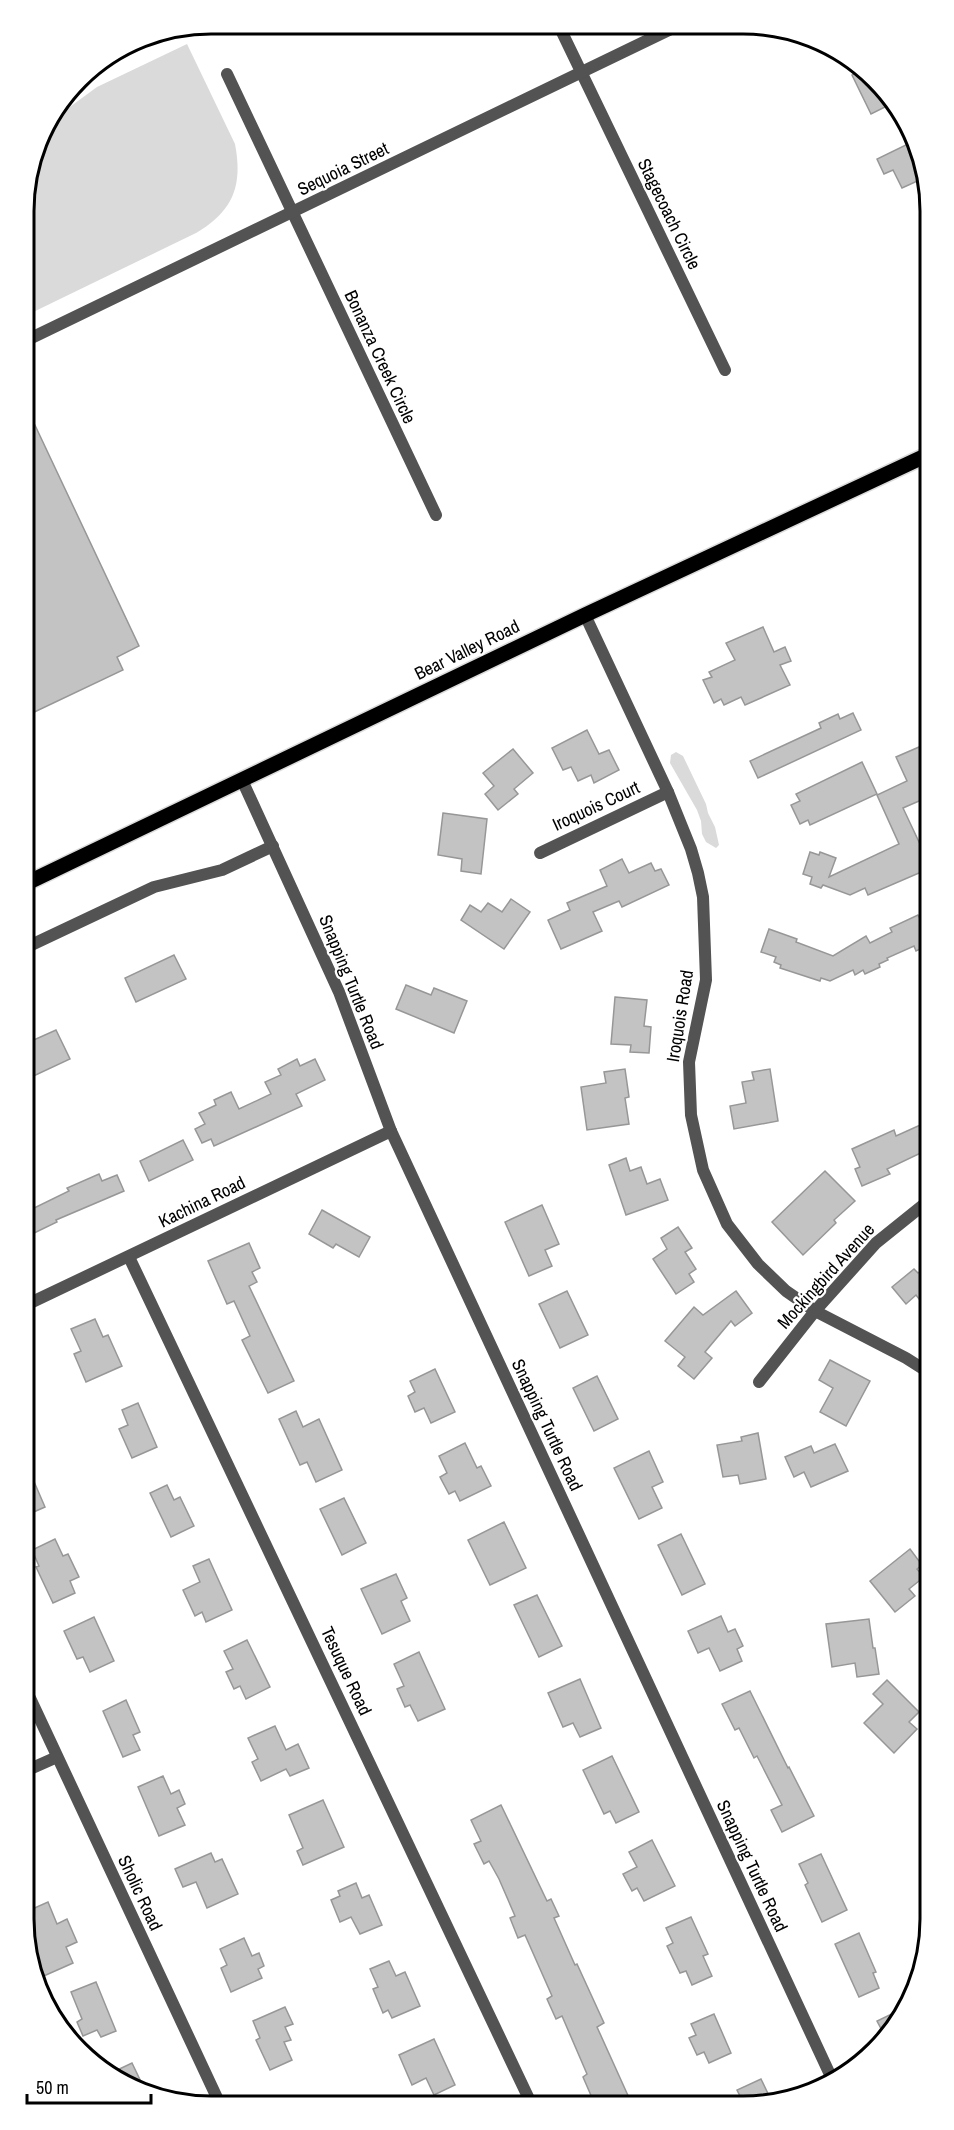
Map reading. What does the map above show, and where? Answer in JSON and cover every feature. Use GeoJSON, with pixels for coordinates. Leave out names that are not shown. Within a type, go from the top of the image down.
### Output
{"type":"FeatureCollection","features":[{"type":"Feature","properties":{"kind":"main road","name":"Bear Valley Road"},"geometry":{"type":"LineString","coordinates":[[35,879],[585,615],[920,458]]}},
{"type":"Feature","properties":{"kind":"street","name":"Stagecoach Circle"},"geometry":{"type":"LineString","coordinates":[[563,34],[724,370]]}},
{"type":"Feature","properties":{"kind":"street","name":"Sequoia Street"},"geometry":{"type":"LineString","coordinates":[[35,336],[660,34]]}},
{"type":"Feature","properties":{"kind":"street","name":"Bonanza Creek Circle"},"geometry":{"type":"LineString","coordinates":[[226,74],[436,515]]}},
{"type":"Feature","properties":{"kind":"street","name":"Iroquois Road"},"geometry":{"type":"LineString","coordinates":[[585,615],[668,792],[691,849],[703,897],[706,980],[689,1062],[691,1115],[703,1170],[726,1224],[758,1264],[786,1292],[815,1311],[919,1366]]}},
{"type":"Feature","properties":{"kind":"street","name":"Snapping Turtle Road"},"geometry":{"type":"LineString","coordinates":[[242,780],[339,992],[391,1131],[829,2073]]}},
{"type":"Feature","properties":{"kind":"street","name":"Iroquois Court"},"geometry":{"type":"LineString","coordinates":[[540,853],[668,792]]}},
{"type":"Feature","properties":{"kind":"street"},"geometry":{"type":"LineString","coordinates":[[35,943],[154,887],[222,870],[273,846]]}},
{"type":"Feature","properties":{"kind":"street","name":"Kachina Road"},"geometry":{"type":"LineString","coordinates":[[34,1301],[391,1131]]}},
{"type":"Feature","properties":{"kind":"street","name":"Mockingbird Avenue"},"geometry":{"type":"LineString","coordinates":[[759,1382],[815,1311],[876,1243],[919,1208]]}},
{"type":"Feature","properties":{"kind":"street","name":"Tesuque Road"},"geometry":{"type":"LineString","coordinates":[[129,1257],[528,2096]]}},
{"type":"Feature","properties":{"kind":"street","name":"Sholic Road"},"geometry":{"type":"LineString","coordinates":[[34,1707],[216,2096]]}},
{"type":"Feature","properties":{"kind":"street"},"geometry":{"type":"LineString","coordinates":[[34,1767],[57,1757]]}},
{"type":"Feature","properties":{"kind":"shaded area"},"geometry":{"type":"Polygon","coordinates":[[[187,44],[235,144],[236,185],[227,206],[209,225],[35,311],[35,200],[44,155],[58,123],[68,108],[97,87],[187,44]]]}},
{"type":"Feature","properties":{"kind":"shaded area"},"geometry":{"type":"Polygon","coordinates":[[[676,752],[683,756],[706,804],[715,827],[719,845],[716,848],[706,842],[697,810],[670,763],[671,755],[676,752]]]}},
{"type":"Feature","properties":{"kind":"building"},"geometry":{"type":"Polygon","coordinates":[[[852,75],[859,78],[885,107],[871,114],[852,75]]]}},
{"type":"Feature","properties":{"kind":"building"},"geometry":{"type":"Polygon","coordinates":[[[906,145],[917,181],[902,188],[893,170],[884,174],[877,159],[906,145]]]}},
{"type":"Feature","properties":{"kind":"building"},"geometry":{"type":"Polygon","coordinates":[[[35,425],[139,646],[117,657],[123,670],[35,712],[35,425]]]}},
{"type":"Feature","properties":{"kind":"building"},"geometry":{"type":"Polygon","coordinates":[[[763,627],[774,652],[785,647],[791,661],[780,665],[790,685],[745,705],[741,697],[724,705],[721,699],[714,703],[703,680],[712,677],[709,672],[735,660],[726,643],[763,627]]]}},
{"type":"Feature","properties":{"kind":"building"},"geometry":{"type":"Polygon","coordinates":[[[853,713],[861,730],[758,778],[750,761],[821,728],[819,723],[838,714],[840,719],[853,713]]]}},
{"type":"Feature","properties":{"kind":"building"},"geometry":{"type":"Polygon","coordinates":[[[587,730],[599,754],[609,750],[619,770],[594,783],[591,775],[578,781],[571,767],[563,770],[552,748],[587,730]]]}},
{"type":"Feature","properties":{"kind":"building"},"geometry":{"type":"Polygon","coordinates":[[[920,747],[920,801],[903,808],[920,843],[920,873],[868,895],[865,888],[850,895],[823,885],[821,888],[810,884],[812,877],[803,874],[810,852],[819,855],[820,852],[836,858],[829,877],[899,844],[877,795],[907,781],[896,757],[920,747]]]}},
{"type":"Feature","properties":{"kind":"building"},"geometry":{"type":"Polygon","coordinates":[[[513,749],[533,773],[514,789],[518,794],[498,810],[485,794],[494,786],[483,773],[513,749]]]}},
{"type":"Feature","properties":{"kind":"building"},"geometry":{"type":"Polygon","coordinates":[[[862,762],[877,794],[810,825],[808,820],[800,824],[791,805],[800,801],[796,794],[862,762]]]}},
{"type":"Feature","properties":{"kind":"building"},"geometry":{"type":"Polygon","coordinates":[[[443,813],[487,819],[481,874],[461,871],[462,859],[438,855],[443,813]]]}},
{"type":"Feature","properties":{"kind":"building"},"geometry":{"type":"Polygon","coordinates":[[[622,859],[629,873],[651,863],[655,871],[661,869],[669,885],[622,907],[619,901],[593,912],[602,931],[561,949],[548,920],[570,910],[567,903],[607,886],[600,870],[622,859]]]}},
{"type":"Feature","properties":{"kind":"building"},"geometry":{"type":"Polygon","coordinates":[[[511,899],[530,912],[504,949],[461,920],[470,905],[481,912],[488,903],[502,912],[511,899]]]}},
{"type":"Feature","properties":{"kind":"building"},"geometry":{"type":"Polygon","coordinates":[[[918,915],[920,949],[916,951],[914,946],[887,958],[888,960],[879,964],[880,967],[865,974],[863,970],[855,975],[853,970],[830,981],[821,978],[820,981],[780,968],[781,965],[774,962],[776,957],[761,952],[769,929],[833,956],[866,936],[870,943],[892,932],[890,928],[918,915]]]}},
{"type":"Feature","properties":{"kind":"building"},"geometry":{"type":"Polygon","coordinates":[[[174,955],[186,979],[136,1002],[125,978],[174,955]]]}},
{"type":"Feature","properties":{"kind":"building"},"geometry":{"type":"Polygon","coordinates":[[[406,985],[431,995],[434,988],[467,1001],[454,1033],[396,1009],[406,985]]]}},
{"type":"Feature","properties":{"kind":"building"},"geometry":{"type":"Polygon","coordinates":[[[615,997],[647,1000],[644,1026],[651,1027],[649,1053],[630,1052],[631,1045],[611,1044],[615,997]]]}},
{"type":"Feature","properties":{"kind":"building"},"geometry":{"type":"Polygon","coordinates":[[[56,1030],[70,1059],[34,1076],[35,1040],[56,1030]]]}},
{"type":"Feature","properties":{"kind":"building"},"geometry":{"type":"Polygon","coordinates":[[[297,1059],[300,1066],[315,1059],[325,1080],[296,1094],[302,1106],[214,1146],[211,1139],[202,1143],[195,1129],[205,1124],[199,1113],[216,1105],[214,1100],[231,1092],[239,1109],[271,1094],[265,1082],[281,1075],[278,1069],[297,1059]]]}},
{"type":"Feature","properties":{"kind":"building"},"geometry":{"type":"Polygon","coordinates":[[[625,1069],[629,1097],[625,1098],[629,1124],[587,1130],[581,1087],[606,1083],[604,1072],[625,1069]]]}},
{"type":"Feature","properties":{"kind":"building"},"geometry":{"type":"Polygon","coordinates":[[[770,1069],[778,1121],[734,1129],[730,1106],[746,1103],[742,1082],[754,1080],[752,1072],[770,1069]]]}},
{"type":"Feature","properties":{"kind":"building"},"geometry":{"type":"Polygon","coordinates":[[[919,1125],[919,1154],[887,1169],[890,1174],[862,1186],[855,1169],[860,1167],[852,1149],[894,1130],[896,1136],[919,1125]]]}},
{"type":"Feature","properties":{"kind":"building"},"geometry":{"type":"Polygon","coordinates":[[[183,1140],[193,1160],[149,1181],[140,1161],[183,1140]]]}},
{"type":"Feature","properties":{"kind":"building"},"geometry":{"type":"Polygon","coordinates":[[[626,1158],[630,1171],[641,1167],[647,1184],[660,1179],[668,1200],[626,1215],[609,1165],[626,1158]]]}},
{"type":"Feature","properties":{"kind":"building"},"geometry":{"type":"Polygon","coordinates":[[[825,1171],[855,1201],[834,1220],[836,1223],[803,1255],[772,1222],[825,1171]]]}},
{"type":"Feature","properties":{"kind":"building"},"geometry":{"type":"Polygon","coordinates":[[[99,1174],[102,1181],[117,1175],[124,1191],[56,1220],[57,1222],[34,1233],[34,1208],[69,1191],[67,1188],[99,1174]]]}},
{"type":"Feature","properties":{"kind":"building"},"geometry":{"type":"Polygon","coordinates":[[[542,1205],[559,1244],[545,1250],[552,1266],[529,1276],[505,1222],[542,1205]]]}},
{"type":"Feature","properties":{"kind":"building"},"geometry":{"type":"Polygon","coordinates":[[[322,1210],[370,1237],[359,1257],[336,1244],[333,1248],[309,1234],[322,1210]]]}},
{"type":"Feature","properties":{"kind":"building"},"geometry":{"type":"Polygon","coordinates":[[[678,1227],[692,1248],[685,1252],[696,1269],[689,1274],[694,1282],[676,1294],[653,1259],[667,1249],[661,1238],[678,1227]]]}},
{"type":"Feature","properties":{"kind":"building"},"geometry":{"type":"Polygon","coordinates":[[[249,1243],[260,1268],[252,1272],[257,1282],[249,1286],[294,1381],[268,1393],[242,1340],[250,1336],[234,1301],[227,1304],[208,1261],[249,1243]]]}},
{"type":"Feature","properties":{"kind":"building"},"geometry":{"type":"Polygon","coordinates":[[[914,1269],[918,1273],[919,1299],[916,1295],[906,1304],[892,1287],[914,1269]]]}},
{"type":"Feature","properties":{"kind":"building"},"geometry":{"type":"Polygon","coordinates":[[[567,1291],[588,1335],[560,1348],[539,1304],[567,1291]]]}},
{"type":"Feature","properties":{"kind":"building"},"geometry":{"type":"Polygon","coordinates":[[[736,1291],[752,1313],[735,1326],[731,1321],[705,1352],[712,1358],[694,1379],[678,1366],[685,1357],[665,1341],[694,1307],[703,1315],[736,1291]]]}},
{"type":"Feature","properties":{"kind":"building"},"geometry":{"type":"Polygon","coordinates":[[[95,1319],[103,1337],[108,1335],[122,1366],[86,1382],[74,1354],[81,1351],[71,1329],[95,1319]]]}},
{"type":"Feature","properties":{"kind":"building"},"geometry":{"type":"Polygon","coordinates":[[[830,1360],[870,1381],[846,1426],[820,1412],[833,1388],[819,1380],[830,1360]]]}},
{"type":"Feature","properties":{"kind":"building"},"geometry":{"type":"Polygon","coordinates":[[[435,1369],[455,1412],[431,1423],[424,1408],[415,1412],[408,1396],[415,1392],[410,1381],[435,1369]]]}},
{"type":"Feature","properties":{"kind":"building"},"geometry":{"type":"Polygon","coordinates":[[[597,1376],[618,1419],[594,1431],[573,1388],[597,1376]]]}},
{"type":"Feature","properties":{"kind":"building"},"geometry":{"type":"Polygon","coordinates":[[[138,1403],[157,1447],[132,1458],[119,1429],[128,1425],[122,1410],[138,1403]]]}},
{"type":"Feature","properties":{"kind":"building"},"geometry":{"type":"Polygon","coordinates":[[[296,1411],[303,1427],[319,1419],[342,1470],[316,1482],[307,1462],[300,1465],[279,1419],[296,1411]]]}},
{"type":"Feature","properties":{"kind":"building"},"geometry":{"type":"Polygon","coordinates":[[[758,1433],[766,1479],[740,1484],[738,1475],[723,1477],[717,1445],[742,1441],[741,1437],[758,1433]]]}},
{"type":"Feature","properties":{"kind":"building"},"geometry":{"type":"Polygon","coordinates":[[[465,1443],[477,1468],[481,1466],[491,1486],[460,1501],[455,1491],[449,1494],[440,1477],[447,1473],[439,1456],[465,1443]]]}},
{"type":"Feature","properties":{"kind":"building"},"geometry":{"type":"Polygon","coordinates":[[[835,1444],[848,1471],[811,1487],[804,1472],[794,1477],[785,1457],[811,1446],[814,1453],[835,1444]]]}},
{"type":"Feature","properties":{"kind":"building"},"geometry":{"type":"Polygon","coordinates":[[[649,1451],[663,1482],[652,1487],[662,1508],[639,1519],[614,1468],[649,1451]]]}},
{"type":"Feature","properties":{"kind":"building"},"geometry":{"type":"Polygon","coordinates":[[[34,1482],[45,1507],[34,1512],[34,1482]]]}},
{"type":"Feature","properties":{"kind":"building"},"geometry":{"type":"Polygon","coordinates":[[[167,1485],[174,1500],[180,1497],[194,1526],[171,1537],[150,1493],[167,1485]]]}},
{"type":"Feature","properties":{"kind":"building"},"geometry":{"type":"Polygon","coordinates":[[[344,1498],[366,1543],[342,1555],[320,1509],[344,1498]]]}},
{"type":"Feature","properties":{"kind":"building"},"geometry":{"type":"Polygon","coordinates":[[[504,1522],[526,1568],[490,1585],[468,1540],[504,1522]]]}},
{"type":"Feature","properties":{"kind":"building"},"geometry":{"type":"Polygon","coordinates":[[[681,1534],[705,1584],[682,1595],[658,1545],[681,1534]]]}},
{"type":"Feature","properties":{"kind":"building"},"geometry":{"type":"Polygon","coordinates":[[[55,1539],[63,1556],[68,1554],[79,1577],[70,1581],[75,1593],[53,1603],[36,1567],[39,1566],[34,1549],[55,1539]]]}},
{"type":"Feature","properties":{"kind":"building"},"geometry":{"type":"Polygon","coordinates":[[[910,1549],[919,1561],[917,1569],[919,1581],[909,1589],[915,1596],[895,1612],[870,1581],[910,1549]]]}},
{"type":"Feature","properties":{"kind":"building"},"geometry":{"type":"Polygon","coordinates":[[[209,1559],[232,1610],[206,1622],[202,1612],[195,1616],[183,1590],[200,1582],[193,1566],[209,1559]]]}},
{"type":"Feature","properties":{"kind":"building"},"geometry":{"type":"Polygon","coordinates":[[[396,1574],[407,1598],[401,1601],[410,1621],[382,1634],[361,1589],[396,1574]]]}},
{"type":"Feature","properties":{"kind":"building"},"geometry":{"type":"Polygon","coordinates":[[[537,1595],[562,1646],[539,1657],[514,1605],[537,1595]]]}},
{"type":"Feature","properties":{"kind":"building"},"geometry":{"type":"Polygon","coordinates":[[[721,1616],[728,1632],[735,1629],[743,1646],[737,1649],[742,1661],[720,1671],[709,1648],[698,1653],[688,1631],[721,1616]]]}},
{"type":"Feature","properties":{"kind":"building"},"geometry":{"type":"Polygon","coordinates":[[[94,1617],[114,1661],[90,1672],[83,1657],[77,1659],[64,1631],[94,1617]]]}},
{"type":"Feature","properties":{"kind":"building"},"geometry":{"type":"Polygon","coordinates":[[[869,1619],[879,1674],[857,1677],[855,1663],[832,1667],[826,1624],[869,1619]]]}},
{"type":"Feature","properties":{"kind":"building"},"geometry":{"type":"Polygon","coordinates":[[[247,1640],[270,1687],[246,1699],[240,1686],[234,1689],[226,1672],[233,1669],[224,1651],[247,1640]]]}},
{"type":"Feature","properties":{"kind":"building"},"geometry":{"type":"Polygon","coordinates":[[[419,1652],[445,1709],[418,1721],[410,1705],[405,1707],[397,1689],[404,1686],[394,1664],[419,1652]]]}},
{"type":"Feature","properties":{"kind":"building"},"geometry":{"type":"Polygon","coordinates":[[[580,1679],[601,1728],[580,1737],[573,1723],[563,1727],[548,1693],[580,1679]]]}},
{"type":"Feature","properties":{"kind":"building"},"geometry":{"type":"Polygon","coordinates":[[[887,1680],[919,1712],[909,1722],[917,1729],[894,1753],[864,1723],[883,1704],[873,1694],[887,1680]]]}},
{"type":"Feature","properties":{"kind":"building"},"geometry":{"type":"Polygon","coordinates":[[[750,1691],[814,1816],[782,1832],[771,1810],[782,1805],[757,1756],[754,1758],[739,1728],[735,1730],[722,1704],[750,1691]]]}},
{"type":"Feature","properties":{"kind":"building"},"geometry":{"type":"Polygon","coordinates":[[[126,1700],[140,1732],[133,1735],[140,1750],[123,1757],[103,1711],[126,1700]]]}},
{"type":"Feature","properties":{"kind":"building"},"geometry":{"type":"Polygon","coordinates":[[[275,1726],[286,1750],[298,1744],[309,1768],[290,1776],[286,1769],[261,1781],[252,1762],[258,1759],[248,1738],[275,1726]]]}},
{"type":"Feature","properties":{"kind":"building"},"geometry":{"type":"Polygon","coordinates":[[[612,1756],[639,1812],[616,1823],[610,1811],[604,1814],[583,1770],[612,1756]]]}},
{"type":"Feature","properties":{"kind":"building"},"geometry":{"type":"Polygon","coordinates":[[[163,1776],[171,1794],[179,1790],[185,1804],[177,1808],[185,1825],[159,1836],[138,1787],[163,1776]]]}},
{"type":"Feature","properties":{"kind":"building"},"geometry":{"type":"Polygon","coordinates":[[[323,1800],[344,1847],[303,1865],[297,1851],[303,1848],[289,1815],[323,1800]]]}},
{"type":"Feature","properties":{"kind":"building"},"geometry":{"type":"Polygon","coordinates":[[[501,1805],[547,1901],[551,1899],[559,1916],[554,1918],[604,2023],[597,2027],[628,2096],[591,2096],[583,2077],[587,2074],[562,2016],[556,2019],[547,1999],[552,1996],[525,1935],[518,1938],[510,1918],[515,1916],[499,1879],[489,1861],[484,1864],[474,1844],[481,1841],[471,1820],[501,1805]]]}},
{"type":"Feature","properties":{"kind":"building"},"geometry":{"type":"Polygon","coordinates":[[[652,1840],[675,1886],[644,1901],[637,1888],[632,1891],[623,1874],[637,1867],[629,1852],[652,1840]]]}},
{"type":"Feature","properties":{"kind":"building"},"geometry":{"type":"Polygon","coordinates":[[[211,1853],[215,1862],[222,1859],[238,1894],[207,1908],[196,1882],[183,1887],[175,1869],[211,1853]]]}},
{"type":"Feature","properties":{"kind":"building"},"geometry":{"type":"Polygon","coordinates":[[[821,1854],[847,1910],[822,1922],[805,1885],[808,1883],[799,1864],[821,1854]]]}},
{"type":"Feature","properties":{"kind":"building"},"geometry":{"type":"Polygon","coordinates":[[[356,1883],[362,1898],[369,1895],[382,1925],[360,1934],[351,1917],[340,1922],[331,1900],[340,1896],[338,1891],[356,1883]]]}},
{"type":"Feature","properties":{"kind":"building"},"geometry":{"type":"Polygon","coordinates":[[[48,1902],[57,1924],[67,1919],[77,1942],[66,1947],[73,1963],[45,1976],[36,1942],[34,1908],[48,1902]]]}},
{"type":"Feature","properties":{"kind":"building"},"geometry":{"type":"Polygon","coordinates":[[[691,1917],[708,1954],[703,1956],[712,1976],[692,1985],[686,1971],[680,1973],[667,1946],[673,1943],[666,1928],[691,1917]]]}},
{"type":"Feature","properties":{"kind":"building"},"geometry":{"type":"Polygon","coordinates":[[[859,1933],[876,1972],[873,1973],[879,1988],[859,1997],[835,1944],[859,1933]]]}},
{"type":"Feature","properties":{"kind":"building"},"geometry":{"type":"Polygon","coordinates":[[[244,1938],[252,1956],[259,1953],[264,1966],[258,1969],[262,1978],[231,1992],[221,1968],[227,1965],[220,1949],[244,1938]]]}},
{"type":"Feature","properties":{"kind":"building"},"geometry":{"type":"Polygon","coordinates":[[[389,1961],[396,1976],[405,1972],[420,2006],[392,2018],[388,2010],[383,2013],[373,1989],[378,1987],[370,1969],[389,1961]]]}},
{"type":"Feature","properties":{"kind":"building"},"geometry":{"type":"Polygon","coordinates":[[[96,1982],[116,2031],[101,2037],[97,2030],[83,2036],[77,2022],[82,2019],[71,1992],[96,1982]]]}},
{"type":"Feature","properties":{"kind":"building"},"geometry":{"type":"Polygon","coordinates":[[[285,2007],[293,2024],[285,2027],[291,2040],[284,2042],[292,2060],[270,2070],[256,2040],[260,2038],[253,2021],[285,2007]]]}},
{"type":"Feature","properties":{"kind":"building"},"geometry":{"type":"Polygon","coordinates":[[[714,2014],[731,2053],[709,2063],[704,2052],[697,2055],[689,2038],[696,2035],[691,2024],[714,2014]]]}},
{"type":"Feature","properties":{"kind":"building"},"geometry":{"type":"Polygon","coordinates":[[[891,2014],[881,2028],[877,2021],[891,2014]]]}},
{"type":"Feature","properties":{"kind":"building"},"geometry":{"type":"Polygon","coordinates":[[[434,2039],[455,2085],[434,2095],[426,2078],[412,2085],[399,2055],[434,2039]]]}},
{"type":"Feature","properties":{"kind":"building"},"geometry":{"type":"Polygon","coordinates":[[[132,2063],[140,2080],[123,2072],[119,2069],[132,2063]]]}},
{"type":"Feature","properties":{"kind":"building"},"geometry":{"type":"Polygon","coordinates":[[[761,2079],[768,2094],[740,2096],[737,2090],[761,2079]]]}}]}
